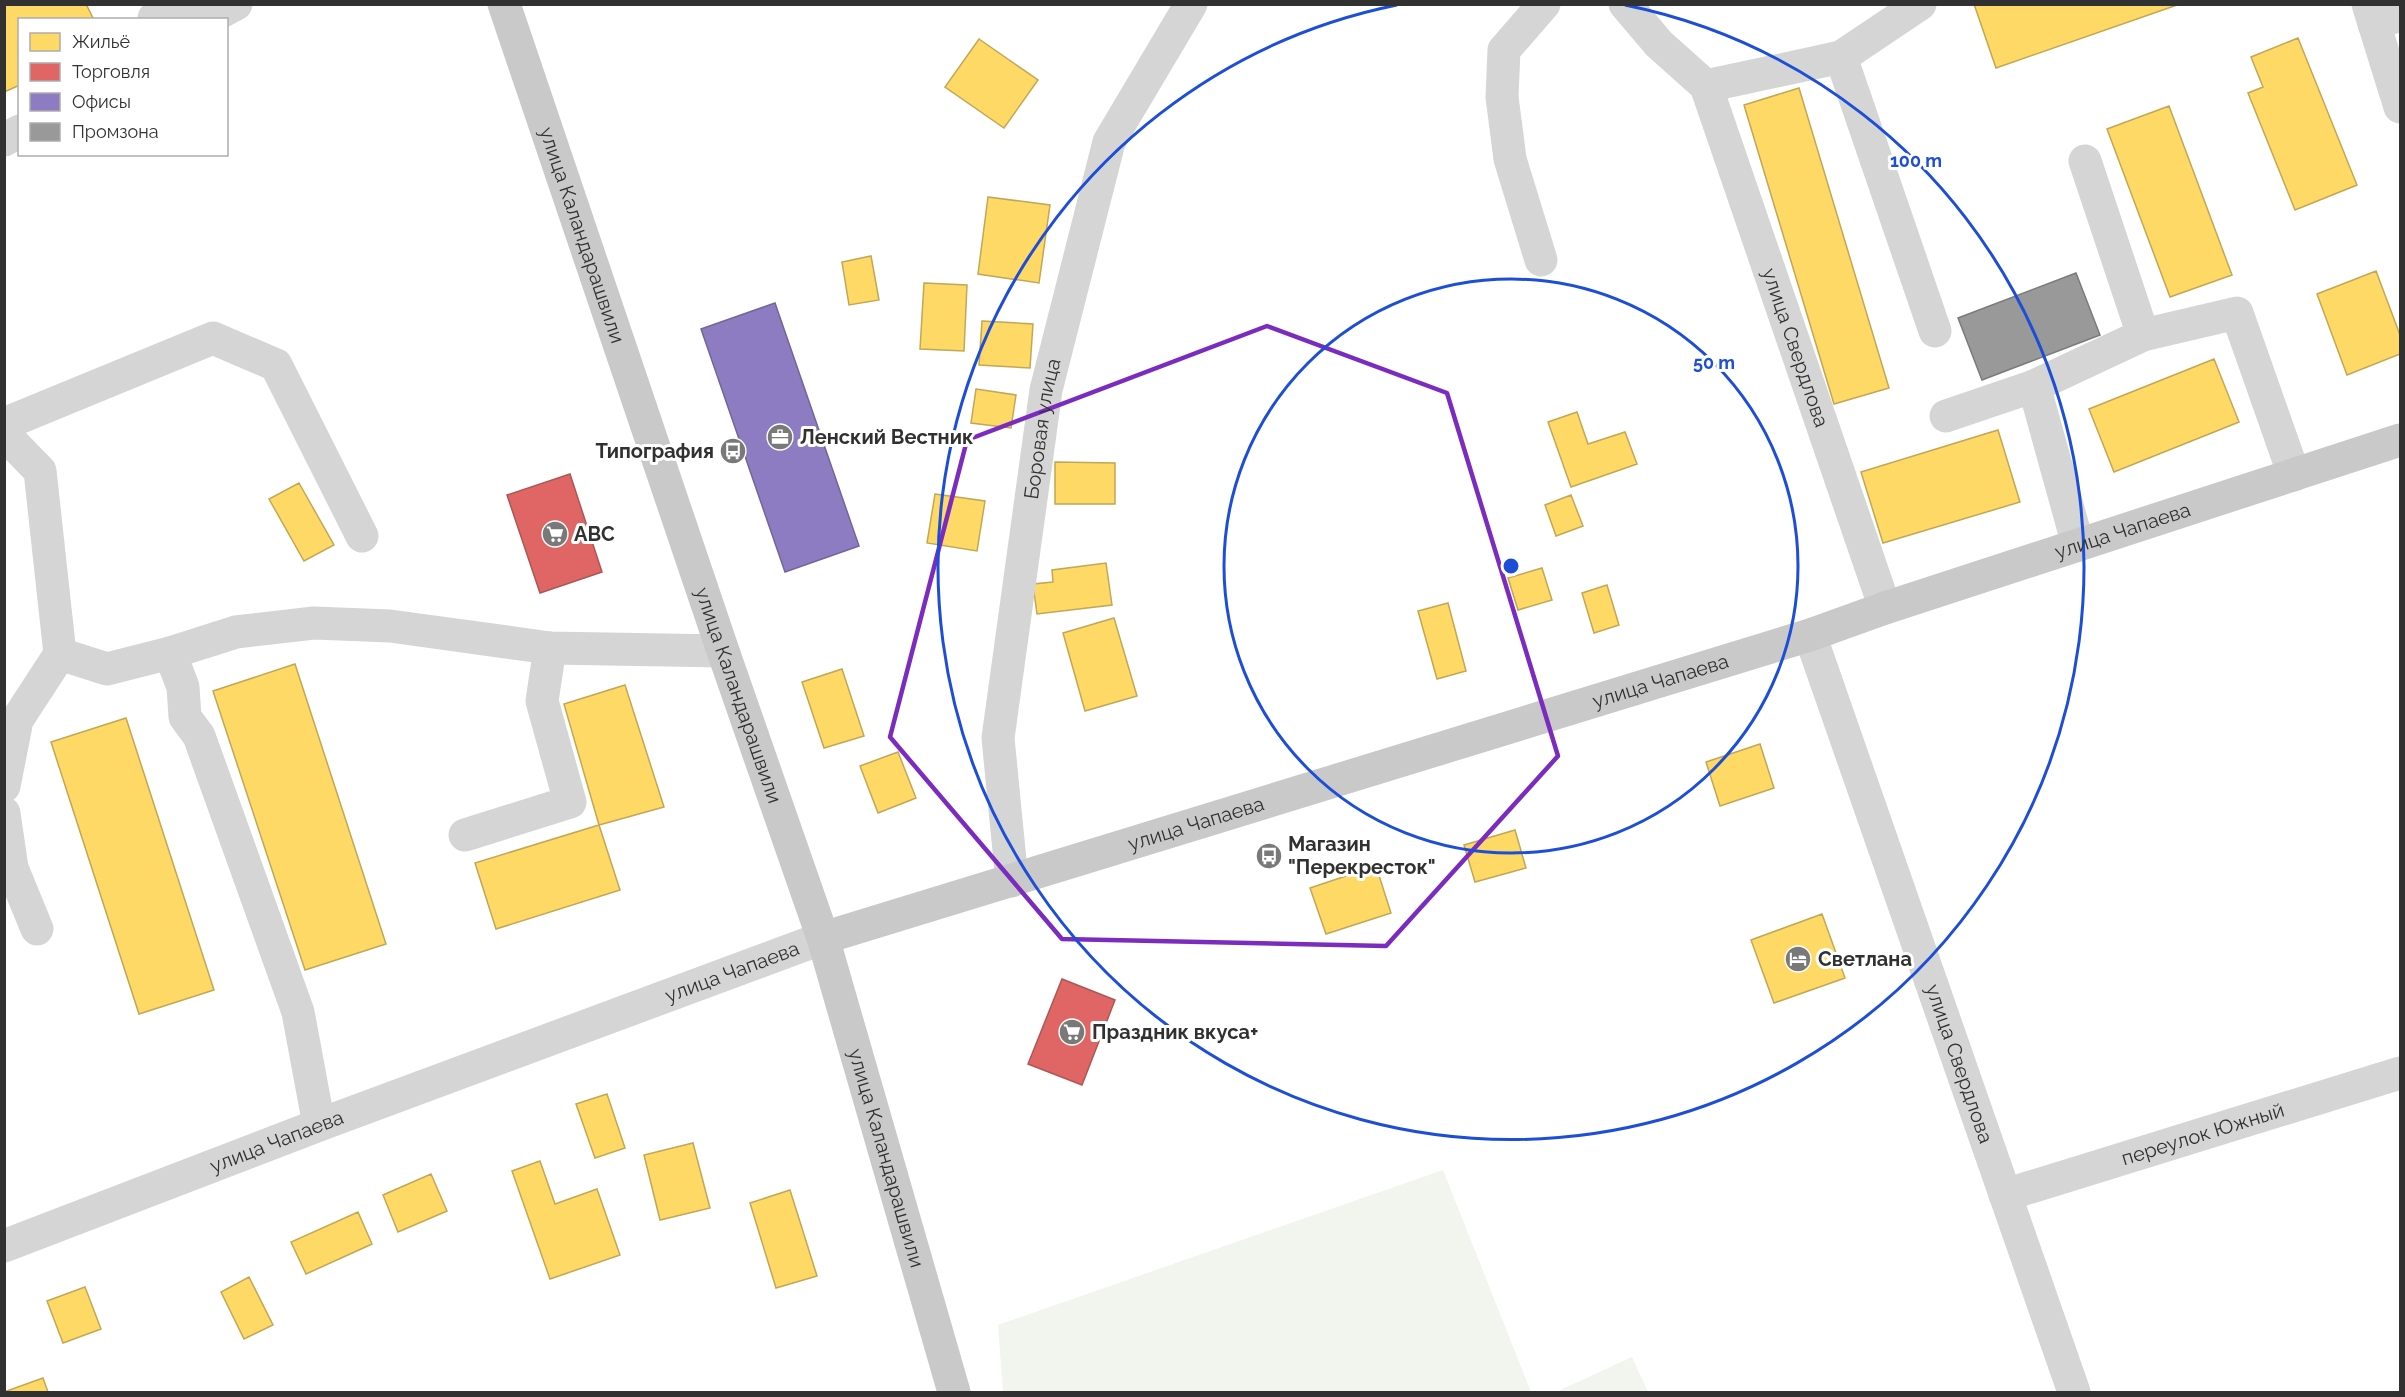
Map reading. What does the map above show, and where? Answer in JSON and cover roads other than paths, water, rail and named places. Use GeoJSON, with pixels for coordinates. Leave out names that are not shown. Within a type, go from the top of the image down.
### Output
{"type":"FeatureCollection","features":[{"type":"Feature","properties":{"kind":"main road","name":"улица Каландарашвили"},"geometry":{"type":"LineString","coordinates":[[504,4],[723,651],[823,938],[954,1392]]}},
{"type":"Feature","properties":{"kind":"main road","name":"улица Чапаева"},"geometry":{"type":"LineString","coordinates":[[823,938],[1810,635],[1885,608],[2400,440]]}},
{"type":"Feature","properties":{"kind":"street"},"geometry":{"type":"LineString","coordinates":[[152,14],[210,18],[236,4]]}},
{"type":"Feature","properties":{"kind":"street","name":"Боровая улица"},"geometry":{"type":"LineString","coordinates":[[1012,881],[998,738],[1046,390],[1109,142],[1191,4]]}},
{"type":"Feature","properties":{"kind":"street"},"geometry":{"type":"LineString","coordinates":[[1541,260],[1510,159],[1502,97],[1504,50],[1544,4]]}},
{"type":"Feature","properties":{"kind":"street"},"geometry":{"type":"LineString","coordinates":[[1625,4],[1659,44],[1706,86],[1841,57],[1920,4]]}},
{"type":"Feature","properties":{"kind":"street"},"geometry":{"type":"LineString","coordinates":[[2381,15],[2400,107]]}},
{"type":"Feature","properties":{"kind":"street"},"geometry":{"type":"LineString","coordinates":[[1841,57],[1935,331]]}},
{"type":"Feature","properties":{"kind":"street","name":"улица Свердлова"},"geometry":{"type":"LineString","coordinates":[[1706,86],[1885,608]]}},
{"type":"Feature","properties":{"kind":"street"},"geometry":{"type":"LineString","coordinates":[[4,140],[18,132]]}},
{"type":"Feature","properties":{"kind":"street"},"geometry":{"type":"LineString","coordinates":[[2085,161],[2143,335]]}},
{"type":"Feature","properties":{"kind":"street"},"geometry":{"type":"LineString","coordinates":[[1946,416],[2034,386],[2143,335],[2237,314],[2294,475]]}},
{"type":"Feature","properties":{"kind":"street"},"geometry":{"type":"LineString","coordinates":[[4,424],[213,338],[276,364],[362,536]]}},
{"type":"Feature","properties":{"kind":"street"},"geometry":{"type":"LineString","coordinates":[[2034,386],[2078,545]]}},
{"type":"Feature","properties":{"kind":"street"},"geometry":{"type":"LineString","coordinates":[[4,434],[40,471],[60,654],[17,720],[4,786]]}},
{"type":"Feature","properties":{"kind":"street"},"geometry":{"type":"LineString","coordinates":[[60,654],[107,669],[170,653],[236,632],[314,623],[390,626],[550,648],[723,651]]}},
{"type":"Feature","properties":{"kind":"street","name":"улица Свердлова"},"geometry":{"type":"LineString","coordinates":[[1810,635],[2074,1392]]}},
{"type":"Feature","properties":{"kind":"street"},"geometry":{"type":"LineString","coordinates":[[465,835],[570,801],[542,700],[550,648]]}},
{"type":"Feature","properties":{"kind":"street"},"geometry":{"type":"LineString","coordinates":[[170,653],[183,687],[185,717],[199,736],[298,1012],[319,1125]]}},
{"type":"Feature","properties":{"kind":"street"},"geometry":{"type":"LineString","coordinates":[[4,813],[12,868],[37,929]]}},
{"type":"Feature","properties":{"kind":"street","name":"улица Чапаева"},"geometry":{"type":"LineString","coordinates":[[4,1246],[319,1125],[823,938]]}},
{"type":"Feature","properties":{"kind":"street","name":"переулок Южный"},"geometry":{"type":"LineString","coordinates":[[2005,1195],[2400,1073]]}},
{"type":"Feature","properties":{"kind":"place","name":"Ленский Вестник"},"geometry":{"type":"Point","coordinates":[780,437]}},
{"type":"Feature","properties":{"kind":"place","name":"Типография"},"geometry":{"type":"Point","coordinates":[733,451]}},
{"type":"Feature","properties":{"kind":"place","name":"ABC"},"geometry":{"type":"Point","coordinates":[555,534]}},
{"type":"Feature","properties":{"kind":"place","name":"Магазин \"Перекресток\""},"geometry":{"type":"Point","coordinates":[1269,856]}},
{"type":"Feature","properties":{"kind":"place","name":"Светлана"},"geometry":{"type":"Point","coordinates":[1798,959]}},
{"type":"Feature","properties":{"kind":"place","name":"Праздник вкуса+"},"geometry":{"type":"Point","coordinates":[1072,1032]}}]}
